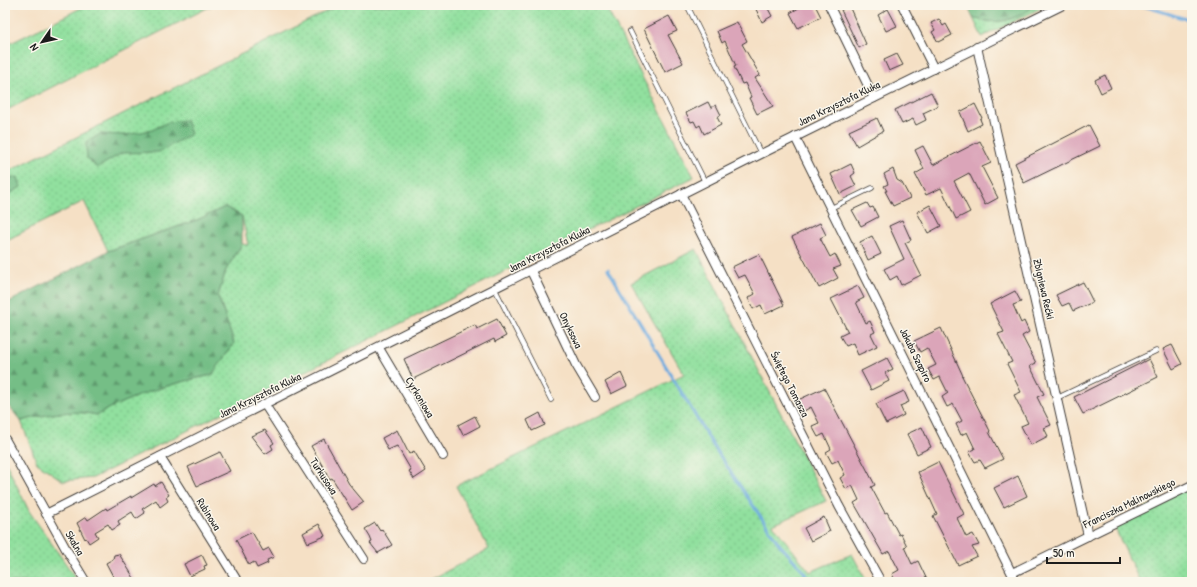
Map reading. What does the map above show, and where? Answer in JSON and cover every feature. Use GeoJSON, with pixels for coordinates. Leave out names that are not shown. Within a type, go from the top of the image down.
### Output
{"type":"FeatureCollection","features":[{"type":"Feature","properties":{"kind":"street"},"geometry":{"type":"LineString","coordinates":[[829,5],[874,98]]}},
{"type":"Feature","properties":{"kind":"street"},"geometry":{"type":"LineString","coordinates":[[902,5],[934,69]]}},
{"type":"Feature","properties":{"kind":"street","name":"Jana Krzysztofa Kluka"},"geometry":{"type":"LineString","coordinates":[[46,514],[266,405],[681,194],[1063,5]]}},
{"type":"Feature","properties":{"kind":"street","name":"Zbigniewa Rećki"},"geometry":{"type":"LineString","coordinates":[[977,48],[1088,536]]}},
{"type":"Feature","properties":{"kind":"street","name":"Jakuba Szapiro"},"geometry":{"type":"LineString","coordinates":[[795,137],[1016,582]]}},
{"type":"Feature","properties":{"kind":"street","name":"Świętego Tomasza"},"geometry":{"type":"LineString","coordinates":[[681,194],[839,506],[881,582]]}},
{"type":"Feature","properties":{"kind":"street","name":"Onyksowa"},"geometry":{"type":"LineString","coordinates":[[531,271],[576,365],[595,397]]}},
{"type":"Feature","properties":{"kind":"street","name":"Cyrkoniowa"},"geometry":{"type":"LineString","coordinates":[[379,348],[443,456]]}},
{"type":"Feature","properties":{"kind":"street","name":"Turkusowa"},"geometry":{"type":"LineString","coordinates":[[266,405],[364,559]]}},
{"type":"Feature","properties":{"kind":"street","name":"Skalna"},"geometry":{"type":"LineString","coordinates":[[5,439],[46,514],[86,582]]}},
{"type":"Feature","properties":{"kind":"street","name":"Rubinowa"},"geometry":{"type":"LineString","coordinates":[[160,457],[238,582]]}},
{"type":"Feature","properties":{"kind":"street","name":"Franciszka Malinowskiego"},"geometry":{"type":"LineString","coordinates":[[1012,573],[1192,485]]}},
{"type":"Feature","properties":{"kind":"lane"},"geometry":{"type":"LineString","coordinates":[[687,5],[761,154]]}},
{"type":"Feature","properties":{"kind":"lane"},"geometry":{"type":"LineString","coordinates":[[630,31],[705,182]]}},
{"type":"Feature","properties":{"kind":"lane"},"geometry":{"type":"LineString","coordinates":[[830,208],[872,188]]}},
{"type":"Feature","properties":{"kind":"lane"},"geometry":{"type":"LineString","coordinates":[[495,289],[551,400]]}},
{"type":"Feature","properties":{"kind":"lane"},"geometry":{"type":"LineString","coordinates":[[1057,398],[1156,351]]}},
{"type":"Feature","properties":{"kind":"green space"},"geometry":{"type":"Polygon","coordinates":[[[87,5],[213,5],[5,111],[5,46],[87,5]]]}},
{"type":"Feature","properties":{"kind":"green space"},"geometry":{"type":"Polygon","coordinates":[[[339,5],[605,5],[694,177],[93,478],[63,481],[37,463],[21,421],[68,412],[97,415],[125,401],[153,390],[212,375],[234,343],[218,296],[226,270],[242,244],[248,245],[242,216],[225,207],[197,220],[108,251],[84,201],[5,241],[5,173],[339,5]]]}},
{"type":"Feature","properties":{"kind":"green space"},"geometry":{"type":"Polygon","coordinates":[[[967,5],[1037,5],[1013,18],[991,21],[973,18],[967,5]]]}},
{"type":"Feature","properties":{"kind":"green space"},"geometry":{"type":"Polygon","coordinates":[[[1037,5],[1047,5],[982,37],[973,18],[991,21],[1006,20],[1014,18],[1037,5]]]}},
{"type":"Feature","properties":{"kind":"green space"},"geometry":{"type":"Polygon","coordinates":[[[186,120],[191,134],[159,152],[122,153],[97,168],[87,158],[86,143],[100,134],[125,135],[152,130],[168,122],[186,120]]]}},
{"type":"Feature","properties":{"kind":"green space"},"geometry":{"type":"Polygon","coordinates":[[[18,177],[21,187],[5,197],[5,179],[18,177]]]}},
{"type":"Feature","properties":{"kind":"green space"},"geometry":{"type":"Polygon","coordinates":[[[225,207],[242,216],[242,244],[226,270],[218,296],[234,343],[212,375],[153,390],[125,401],[97,415],[68,412],[21,421],[5,402],[5,304],[108,251],[197,220],[225,207]]]}},
{"type":"Feature","properties":{"kind":"green space"},"geometry":{"type":"Polygon","coordinates":[[[696,249],[826,501],[773,525],[810,572],[852,554],[867,582],[426,582],[489,549],[456,486],[684,374],[631,283],[696,249]]]}},
{"type":"Feature","properties":{"kind":"green space"},"geometry":{"type":"Polygon","coordinates":[[[5,461],[29,511],[75,577],[64,582],[5,582],[5,461]]]}},
{"type":"Feature","properties":{"kind":"green space"},"geometry":{"type":"Polygon","coordinates":[[[1192,485],[1192,582],[1140,582],[1113,524],[1192,485]]]}},
{"type":"Feature","properties":{"kind":"building"},"geometry":{"type":"Polygon","coordinates":[[[754,5],[766,5],[772,16],[762,22],[754,5]]]}},
{"type":"Feature","properties":{"kind":"building"},"geometry":{"type":"Polygon","coordinates":[[[804,5],[815,5],[821,17],[798,28],[790,13],[804,5]]]}},
{"type":"Feature","properties":{"kind":"building"},"geometry":{"type":"Polygon","coordinates":[[[849,6],[866,44],[859,48],[841,10],[849,6]]]}},
{"type":"Feature","properties":{"kind":"building"},"geometry":{"type":"Polygon","coordinates":[[[888,9],[897,26],[886,31],[878,15],[888,9]]]}},
{"type":"Feature","properties":{"kind":"building"},"geometry":{"type":"Polygon","coordinates":[[[669,16],[677,31],[668,35],[683,63],[665,72],[644,29],[669,16]]]}},
{"type":"Feature","properties":{"kind":"building"},"geometry":{"type":"Polygon","coordinates":[[[939,19],[943,26],[946,24],[952,35],[938,42],[932,32],[935,30],[931,23],[939,19]]]}},
{"type":"Feature","properties":{"kind":"building"},"geometry":{"type":"Polygon","coordinates":[[[737,22],[747,41],[742,44],[760,75],[755,78],[773,106],[757,114],[749,98],[751,97],[745,83],[742,84],[734,67],[736,66],[725,41],[722,43],[717,31],[737,22]]]}},
{"type":"Feature","properties":{"kind":"building"},"geometry":{"type":"Polygon","coordinates":[[[897,54],[903,65],[889,71],[884,60],[897,54]]]}},
{"type":"Feature","properties":{"kind":"building"},"geometry":{"type":"Polygon","coordinates":[[[1105,75],[1111,88],[1101,93],[1095,80],[1105,75]]]}},
{"type":"Feature","properties":{"kind":"building"},"geometry":{"type":"Polygon","coordinates":[[[931,92],[938,106],[923,113],[926,120],[916,125],[913,119],[902,124],[895,110],[931,92]]]}},
{"type":"Feature","properties":{"kind":"building"},"geometry":{"type":"Polygon","coordinates":[[[708,102],[711,108],[716,105],[721,115],[717,117],[721,125],[704,134],[700,125],[697,127],[694,121],[691,122],[686,113],[708,102]]]}},
{"type":"Feature","properties":{"kind":"building"},"geometry":{"type":"Polygon","coordinates":[[[975,104],[982,118],[980,119],[982,124],[968,131],[960,112],[975,104]]]}},
{"type":"Feature","properties":{"kind":"building"},"geometry":{"type":"Polygon","coordinates":[[[877,118],[883,131],[857,146],[849,131],[877,118]]]}},
{"type":"Feature","properties":{"kind":"building"},"geometry":{"type":"Polygon","coordinates":[[[1089,125],[1100,146],[1024,183],[1015,163],[1089,125]]]}},
{"type":"Feature","properties":{"kind":"building"},"geometry":{"type":"Polygon","coordinates":[[[980,141],[991,163],[982,167],[998,198],[985,205],[969,173],[954,181],[970,212],[956,219],[941,188],[926,195],[915,174],[924,169],[915,150],[923,146],[933,165],[980,141]]]}},
{"type":"Feature","properties":{"kind":"building"},"geometry":{"type":"Polygon","coordinates":[[[851,164],[855,173],[851,176],[856,186],[840,194],[831,174],[851,164]]]}},
{"type":"Feature","properties":{"kind":"building"},"geometry":{"type":"Polygon","coordinates":[[[893,169],[897,180],[902,183],[910,198],[893,206],[885,191],[887,191],[884,186],[888,184],[884,174],[893,169]]]}},
{"type":"Feature","properties":{"kind":"building"},"geometry":{"type":"Polygon","coordinates":[[[867,203],[870,208],[873,207],[878,217],[861,226],[852,210],[867,203]]]}},
{"type":"Feature","properties":{"kind":"building"},"geometry":{"type":"Polygon","coordinates":[[[930,205],[941,226],[928,233],[917,212],[930,205]]]}},
{"type":"Feature","properties":{"kind":"building"},"geometry":{"type":"Polygon","coordinates":[[[902,220],[911,240],[905,243],[921,275],[901,285],[897,276],[890,280],[884,269],[904,259],[889,226],[902,220]]]}},
{"type":"Feature","properties":{"kind":"building"},"geometry":{"type":"Polygon","coordinates":[[[820,223],[826,235],[820,238],[830,257],[835,254],[841,266],[833,269],[838,278],[819,288],[792,237],[820,223]]]}},
{"type":"Feature","properties":{"kind":"building"},"geometry":{"type":"Polygon","coordinates":[[[872,236],[881,254],[868,260],[860,242],[872,236]]]}},
{"type":"Feature","properties":{"kind":"building"},"geometry":{"type":"Polygon","coordinates":[[[759,254],[784,305],[765,314],[761,305],[753,309],[748,298],[755,294],[745,275],[738,278],[732,267],[759,254]]]}},
{"type":"Feature","properties":{"kind":"building"},"geometry":{"type":"Polygon","coordinates":[[[1083,282],[1093,302],[1073,311],[1069,303],[1062,306],[1056,295],[1083,282]]]}},
{"type":"Feature","properties":{"kind":"building"},"geometry":{"type":"Polygon","coordinates":[[[858,286],[864,298],[856,302],[866,323],[870,321],[875,332],[871,334],[877,346],[858,355],[853,343],[846,346],[840,336],[848,332],[831,299],[858,286]]]}},
{"type":"Feature","properties":{"kind":"building"},"geometry":{"type":"Polygon","coordinates":[[[1015,291],[1021,302],[1013,305],[1021,323],[1024,321],[1029,332],[1022,336],[1036,363],[1030,366],[1044,394],[1037,397],[1051,425],[1044,428],[1048,436],[1031,445],[1021,426],[1028,423],[1014,395],[1021,392],[1007,364],[1012,362],[998,334],[1004,332],[990,304],[1015,291]]]}},
{"type":"Feature","properties":{"kind":"building"},"geometry":{"type":"Polygon","coordinates":[[[497,319],[506,336],[495,342],[494,339],[413,379],[404,359],[475,325],[477,329],[497,319]]]}},
{"type":"Feature","properties":{"kind":"building"},"geometry":{"type":"Polygon","coordinates":[[[941,328],[962,376],[1003,459],[985,468],[980,460],[975,462],[969,452],[975,449],[967,432],[961,435],[956,424],[962,421],[953,404],[947,407],[942,397],[948,393],[940,377],[934,380],[928,369],[936,365],[927,348],[920,352],[914,341],[941,328]]]}},
{"type":"Feature","properties":{"kind":"building"},"geometry":{"type":"Polygon","coordinates":[[[1172,345],[1182,364],[1173,369],[1163,349],[1172,345]]]}},
{"type":"Feature","properties":{"kind":"building"},"geometry":{"type":"Polygon","coordinates":[[[887,358],[893,369],[885,373],[889,381],[871,390],[861,371],[887,358]]]}},
{"type":"Feature","properties":{"kind":"building"},"geometry":{"type":"Polygon","coordinates":[[[1149,359],[1158,377],[1083,414],[1074,397],[1149,359]]]}},
{"type":"Feature","properties":{"kind":"building"},"geometry":{"type":"Polygon","coordinates":[[[621,373],[627,386],[611,394],[605,382],[621,373]]]}},
{"type":"Feature","properties":{"kind":"building"},"geometry":{"type":"Polygon","coordinates":[[[824,388],[875,485],[871,487],[885,513],[887,512],[899,535],[901,534],[907,546],[904,547],[912,564],[918,561],[928,582],[896,582],[892,574],[899,570],[889,551],[883,554],[854,503],[859,500],[852,485],[846,489],[840,478],[845,475],[838,460],[832,463],[826,452],[831,449],[824,434],[818,437],[812,426],[819,423],[811,407],[804,411],[798,400],[824,388]]]}},
{"type":"Feature","properties":{"kind":"building"},"geometry":{"type":"Polygon","coordinates":[[[904,391],[909,402],[900,406],[904,415],[886,424],[876,404],[904,391]]]}},
{"type":"Feature","properties":{"kind":"building"},"geometry":{"type":"Polygon","coordinates":[[[540,413],[545,425],[532,431],[527,420],[540,413]]]}},
{"type":"Feature","properties":{"kind":"building"},"geometry":{"type":"Polygon","coordinates":[[[475,416],[480,426],[463,435],[458,425],[475,416]]]}},
{"type":"Feature","properties":{"kind":"building"},"geometry":{"type":"Polygon","coordinates":[[[922,427],[931,447],[917,454],[907,434],[922,427]]]}},
{"type":"Feature","properties":{"kind":"building"},"geometry":{"type":"Polygon","coordinates":[[[265,430],[274,443],[271,445],[273,449],[265,454],[251,436],[265,430]]]}},
{"type":"Feature","properties":{"kind":"building"},"geometry":{"type":"Polygon","coordinates":[[[397,430],[409,454],[414,451],[426,471],[414,479],[409,471],[411,470],[397,446],[388,450],[382,438],[397,430]]]}},
{"type":"Feature","properties":{"kind":"building"},"geometry":{"type":"Polygon","coordinates":[[[324,439],[349,484],[364,502],[352,510],[332,478],[330,479],[311,446],[324,439]]]}},
{"type":"Feature","properties":{"kind":"building"},"geometry":{"type":"Polygon","coordinates":[[[220,452],[230,471],[197,486],[188,467],[220,452]]]}},
{"type":"Feature","properties":{"kind":"building"},"geometry":{"type":"Polygon","coordinates":[[[938,462],[964,514],[957,518],[966,537],[973,534],[979,545],[972,547],[977,556],[958,565],[933,516],[937,514],[918,472],[938,462]]]}},
{"type":"Feature","properties":{"kind":"building"},"geometry":{"type":"Polygon","coordinates":[[[1018,476],[1027,496],[1004,507],[994,488],[1018,476]]]}},
{"type":"Feature","properties":{"kind":"building"},"geometry":{"type":"Polygon","coordinates":[[[161,482],[169,495],[166,497],[168,501],[160,507],[156,500],[142,509],[145,513],[136,519],[132,512],[118,521],[120,525],[112,530],[108,524],[95,532],[98,537],[89,543],[86,538],[85,539],[77,523],[86,517],[88,520],[106,508],[107,510],[154,484],[155,486],[161,482]]]}},
{"type":"Feature","properties":{"kind":"building"},"geometry":{"type":"Polygon","coordinates":[[[824,517],[830,531],[811,541],[804,528],[824,517]]]}},
{"type":"Feature","properties":{"kind":"building"},"geometry":{"type":"Polygon","coordinates":[[[375,523],[380,531],[382,529],[392,545],[378,553],[370,543],[372,542],[365,529],[375,523]]]}},
{"type":"Feature","properties":{"kind":"building"},"geometry":{"type":"Polygon","coordinates":[[[319,524],[325,536],[308,543],[303,533],[319,524]]]}},
{"type":"Feature","properties":{"kind":"building"},"geometry":{"type":"Polygon","coordinates":[[[252,532],[263,551],[269,548],[274,557],[267,560],[268,563],[257,568],[254,562],[249,565],[236,540],[252,532]]]}},
{"type":"Feature","properties":{"kind":"building"},"geometry":{"type":"Polygon","coordinates":[[[119,554],[134,578],[127,582],[116,582],[106,563],[113,559],[114,555],[119,554]]]}},
{"type":"Feature","properties":{"kind":"building"},"geometry":{"type":"Polygon","coordinates":[[[202,555],[207,565],[204,566],[205,569],[190,576],[184,564],[202,555]]]}},
{"type":"Feature","properties":{"kind":"waterway"},"geometry":{"type":"LineString","coordinates":[[1141,5],[1192,21]]}},
{"type":"Feature","properties":{"kind":"waterway"},"geometry":{"type":"LineString","coordinates":[[608,269],[714,447],[779,544],[802,569],[810,582]]}}]}
